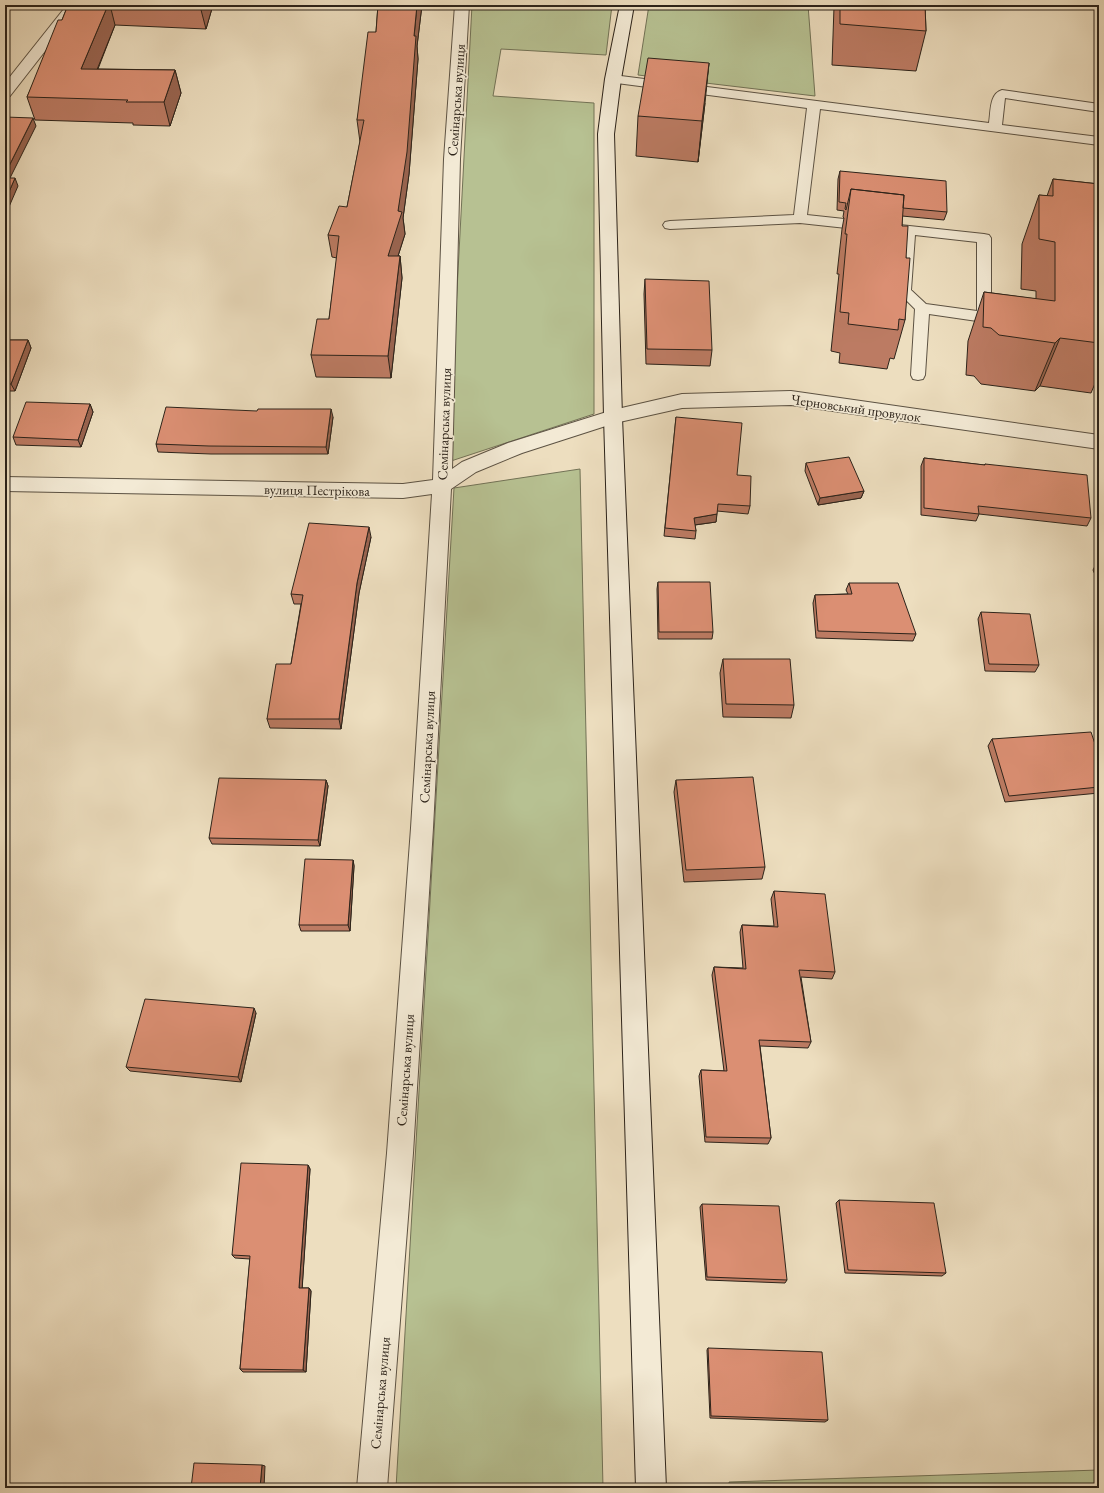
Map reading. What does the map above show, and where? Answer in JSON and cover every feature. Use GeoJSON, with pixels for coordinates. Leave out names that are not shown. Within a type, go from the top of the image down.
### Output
{"type":"FeatureCollection","features":[{"type":"Feature","properties":{"kind":"street"},"geometry":{"type":"LineString","coordinates":[[5,93],[74,5]]}},
{"type":"Feature","properties":{"kind":"street","name":"Семінарська вулиця"},"geometry":{"type":"LineString","coordinates":[[372,1488],[400,1153],[421,836],[442,486],[452,159],[462,5]]}},
{"type":"Feature","properties":{"kind":"street"},"geometry":{"type":"LineString","coordinates":[[627,5],[613,79],[606,134],[613,417],[651,1488]]}},
{"type":"Feature","properties":{"kind":"street","name":"Черновський провулок"},"geometry":{"type":"LineString","coordinates":[[613,417],[682,401],[791,398],[1099,442]]}},
{"type":"Feature","properties":{"kind":"street","name":"вулиця Пестрікова"},"geometry":{"type":"LineString","coordinates":[[5,484],[403,491],[442,486],[469,467],[515,448],[613,417]]}},
{"type":"Feature","properties":{"kind":"lane"},"geometry":{"type":"LineString","coordinates":[[613,79],[1099,141]]}},
{"type":"Feature","properties":{"kind":"lane"},"geometry":{"type":"LineString","coordinates":[[995,127],[999,96],[1002,94],[1099,108]]}},
{"type":"Feature","properties":{"kind":"lane"},"geometry":{"type":"LineString","coordinates":[[800,219],[814,104]]}},
{"type":"Feature","properties":{"kind":"lane"},"geometry":{"type":"LineString","coordinates":[[670,225],[800,219],[908,230],[984,238],[984,316],[922,308],[904,291],[908,230]]}},
{"type":"Feature","properties":{"kind":"lane"},"geometry":{"type":"LineString","coordinates":[[918,375],[922,308]]}},
{"type":"Feature","properties":{"kind":"green space"},"geometry":{"type":"Polygon","coordinates":[[[472,5],[612,5],[606,55],[501,49],[493,96],[594,103],[594,414],[448,462],[472,5]]]}},
{"type":"Feature","properties":{"kind":"green space"},"geometry":{"type":"Polygon","coordinates":[[[649,5],[808,5],[815,96],[638,75],[649,5]]]}},
{"type":"Feature","properties":{"kind":"green space"},"geometry":{"type":"Polygon","coordinates":[[[580,469],[603,1488],[396,1488],[454,488],[580,469]]]}},
{"type":"Feature","properties":{"kind":"green space"},"geometry":{"type":"Polygon","coordinates":[[[1099,1470],[1099,1488],[730,1488],[729,1482],[1099,1470]]]}},
{"type":"Feature","properties":{"kind":"building"},"geometry":{"type":"Polygon","coordinates":[[[68,5],[108,5],[81,69],[175,70],[164,102],[126,102],[128,100],[27,97],[58,20],[62,20],[68,5]]]}},
{"type":"Feature","properties":{"kind":"building"},"geometry":{"type":"Polygon","coordinates":[[[378,5],[417,5],[407,152],[398,211],[402,212],[388,256],[400,256],[388,356],[311,355],[317,319],[329,319],[339,236],[328,235],[339,206],[347,207],[364,120],[357,120],[368,32],[376,32],[378,5]]]}},
{"type":"Feature","properties":{"kind":"building"},"geometry":{"type":"Polygon","coordinates":[[[840,5],[925,5],[926,31],[840,24],[840,5]]]}},
{"type":"Feature","properties":{"kind":"building"},"geometry":{"type":"Polygon","coordinates":[[[648,58],[709,63],[702,121],[638,116],[648,58]]]}},
{"type":"Feature","properties":{"kind":"building"},"geometry":{"type":"Polygon","coordinates":[[[5,117],[33,118],[5,174],[5,117]]]}},
{"type":"Feature","properties":{"kind":"building"},"geometry":{"type":"Polygon","coordinates":[[[840,171],[946,181],[947,212],[903,208],[904,195],[851,189],[846,210],[846,203],[839,202],[840,171]]]}},
{"type":"Feature","properties":{"kind":"building"},"geometry":{"type":"Polygon","coordinates":[[[5,178],[15,178],[5,201],[5,178]]]}},
{"type":"Feature","properties":{"kind":"building"},"geometry":{"type":"Polygon","coordinates":[[[1053,179],[1099,184],[1099,343],[1060,338],[1055,343],[999,335],[991,328],[983,327],[984,292],[1055,301],[1055,242],[1039,239],[1039,195],[1053,196],[1053,179]]]}},
{"type":"Feature","properties":{"kind":"building"},"geometry":{"type":"Polygon","coordinates":[[[851,189],[904,195],[902,226],[908,226],[906,258],[910,258],[905,320],[899,319],[898,330],[848,324],[849,313],[840,312],[847,234],[845,234],[851,189]]]}},
{"type":"Feature","properties":{"kind":"building"},"geometry":{"type":"Polygon","coordinates":[[[645,279],[709,281],[712,350],[647,349],[645,279]]]}},
{"type":"Feature","properties":{"kind":"building"},"geometry":{"type":"Polygon","coordinates":[[[5,340],[28,340],[11,384],[5,384],[5,340]]]}},
{"type":"Feature","properties":{"kind":"building"},"geometry":{"type":"Polygon","coordinates":[[[26,402],[90,404],[78,440],[13,437],[26,402]]]}},
{"type":"Feature","properties":{"kind":"building"},"geometry":{"type":"Polygon","coordinates":[[[166,407],[257,411],[258,409],[331,409],[326,447],[209,446],[156,444],[166,407]]]}},
{"type":"Feature","properties":{"kind":"building"},"geometry":{"type":"Polygon","coordinates":[[[676,417],[742,423],[737,475],[751,476],[750,506],[718,504],[717,514],[694,518],[696,531],[665,528],[676,417]]]}},
{"type":"Feature","properties":{"kind":"building"},"geometry":{"type":"Polygon","coordinates":[[[849,457],[864,491],[820,498],[806,463],[849,457]]]}},
{"type":"Feature","properties":{"kind":"building"},"geometry":{"type":"Polygon","coordinates":[[[924,458],[1087,475],[1091,518],[978,506],[979,514],[924,508],[924,458]]]}},
{"type":"Feature","properties":{"kind":"building"},"geometry":{"type":"Polygon","coordinates":[[[309,523],[369,527],[357,583],[339,719],[267,719],[276,664],[291,664],[303,595],[291,594],[309,523]]]}},
{"type":"Feature","properties":{"kind":"building"},"geometry":{"type":"Polygon","coordinates":[[[658,582],[710,582],[713,632],[659,632],[658,582]]]}},
{"type":"Feature","properties":{"kind":"building"},"geometry":{"type":"Polygon","coordinates":[[[849,583],[898,583],[916,634],[818,631],[815,595],[852,594],[849,583]]]}},
{"type":"Feature","properties":{"kind":"building"},"geometry":{"type":"Polygon","coordinates":[[[981,612],[1030,614],[1039,665],[989,664],[981,612]]]}},
{"type":"Feature","properties":{"kind":"building"},"geometry":{"type":"Polygon","coordinates":[[[723,659],[790,659],[794,705],[726,704],[723,659]]]}},
{"type":"Feature","properties":{"kind":"building"},"geometry":{"type":"Polygon","coordinates":[[[1091,732],[1099,756],[1099,787],[1009,796],[992,739],[1091,732]]]}},
{"type":"Feature","properties":{"kind":"building"},"geometry":{"type":"Polygon","coordinates":[[[753,777],[765,867],[686,870],[676,780],[753,777]]]}},
{"type":"Feature","properties":{"kind":"building"},"geometry":{"type":"Polygon","coordinates":[[[219,778],[326,780],[318,840],[209,838],[219,778]]]}},
{"type":"Feature","properties":{"kind":"building"},"geometry":{"type":"Polygon","coordinates":[[[305,859],[353,860],[348,925],[299,925],[305,859]]]}},
{"type":"Feature","properties":{"kind":"building"},"geometry":{"type":"Polygon","coordinates":[[[774,891],[825,894],[835,972],[799,970],[811,1042],[759,1040],[771,1138],[706,1137],[701,1070],[727,1071],[714,967],[746,969],[742,925],[778,927],[774,891]]]}},
{"type":"Feature","properties":{"kind":"building"},"geometry":{"type":"Polygon","coordinates":[[[145,999],[254,1008],[238,1077],[126,1067],[145,999]]]}},
{"type":"Feature","properties":{"kind":"building"},"geometry":{"type":"Polygon","coordinates":[[[241,1163],[308,1165],[299,1288],[309,1288],[303,1370],[240,1369],[250,1256],[232,1255],[241,1163]]]}},
{"type":"Feature","properties":{"kind":"building"},"geometry":{"type":"Polygon","coordinates":[[[839,1200],[934,1203],[946,1273],[848,1270],[839,1200]]]}},
{"type":"Feature","properties":{"kind":"building"},"geometry":{"type":"Polygon","coordinates":[[[702,1204],[779,1206],[787,1280],[707,1277],[702,1204]]]}},
{"type":"Feature","properties":{"kind":"building"},"geometry":{"type":"Polygon","coordinates":[[[708,1348],[822,1352],[828,1420],[711,1416],[708,1348]]]}},
{"type":"Feature","properties":{"kind":"building"},"geometry":{"type":"Polygon","coordinates":[[[194,1463],[262,1465],[260,1488],[191,1488],[194,1463]]]}}]}
